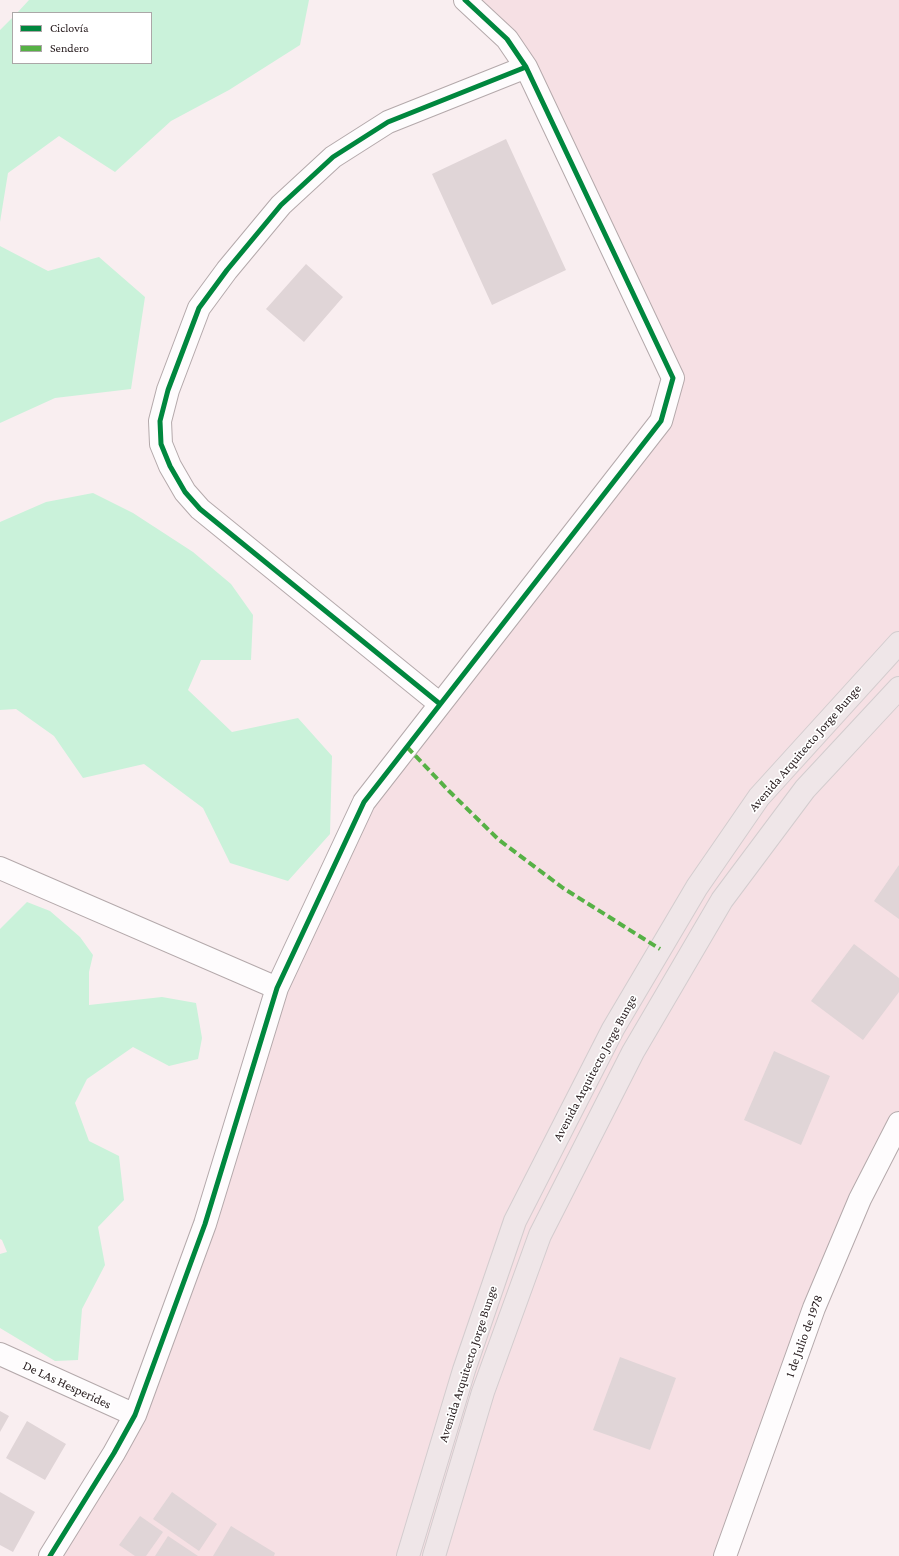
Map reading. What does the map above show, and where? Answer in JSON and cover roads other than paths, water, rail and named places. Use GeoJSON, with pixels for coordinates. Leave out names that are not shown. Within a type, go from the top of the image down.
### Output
{"type":"FeatureCollection","features":[{"type":"Feature","properties":{"kind":"main road","name":"Avenida Arquitecto Jorge Bunge"},"geometry":{"type":"LineString","coordinates":[[408,1556],[464,1370],[515,1221],[613,1029],[697,887],[759,797],[899,643]]}},
{"type":"Feature","properties":{"kind":"main road","name":"Avenida Arquitecto Jorge Bunge"},"geometry":{"type":"LineString","coordinates":[[434,1556],[483,1392],[540,1235],[633,1052],[722,900],[805,789],[899,688]]}},
{"type":"Feature","properties":{"kind":"street"},"geometry":{"type":"LineString","coordinates":[[50,1556],[114,1453],[135,1415],[205,1224],[277,988],[364,802],[661,421],[673,378],[526,67],[507,39],[465,0]]}},
{"type":"Feature","properties":{"kind":"street"},"geometry":{"type":"LineString","coordinates":[[440,704],[200,509],[185,492],[170,466],[161,444],[160,421],[168,390],[199,308],[227,270],[281,205],[333,157],[388,122],[526,67]]}},
{"type":"Feature","properties":{"kind":"street"},"geometry":{"type":"LineString","coordinates":[[0,868],[277,988]]}},
{"type":"Feature","properties":{"kind":"street","name":"1 de Julio de 1978"},"geometry":{"type":"LineString","coordinates":[[725,1556],[814,1308],[860,1199],[899,1123]]}},
{"type":"Feature","properties":{"kind":"street","name":"De LAs Hesperides"},"geometry":{"type":"LineString","coordinates":[[0,1354],[135,1415]]}}]}
